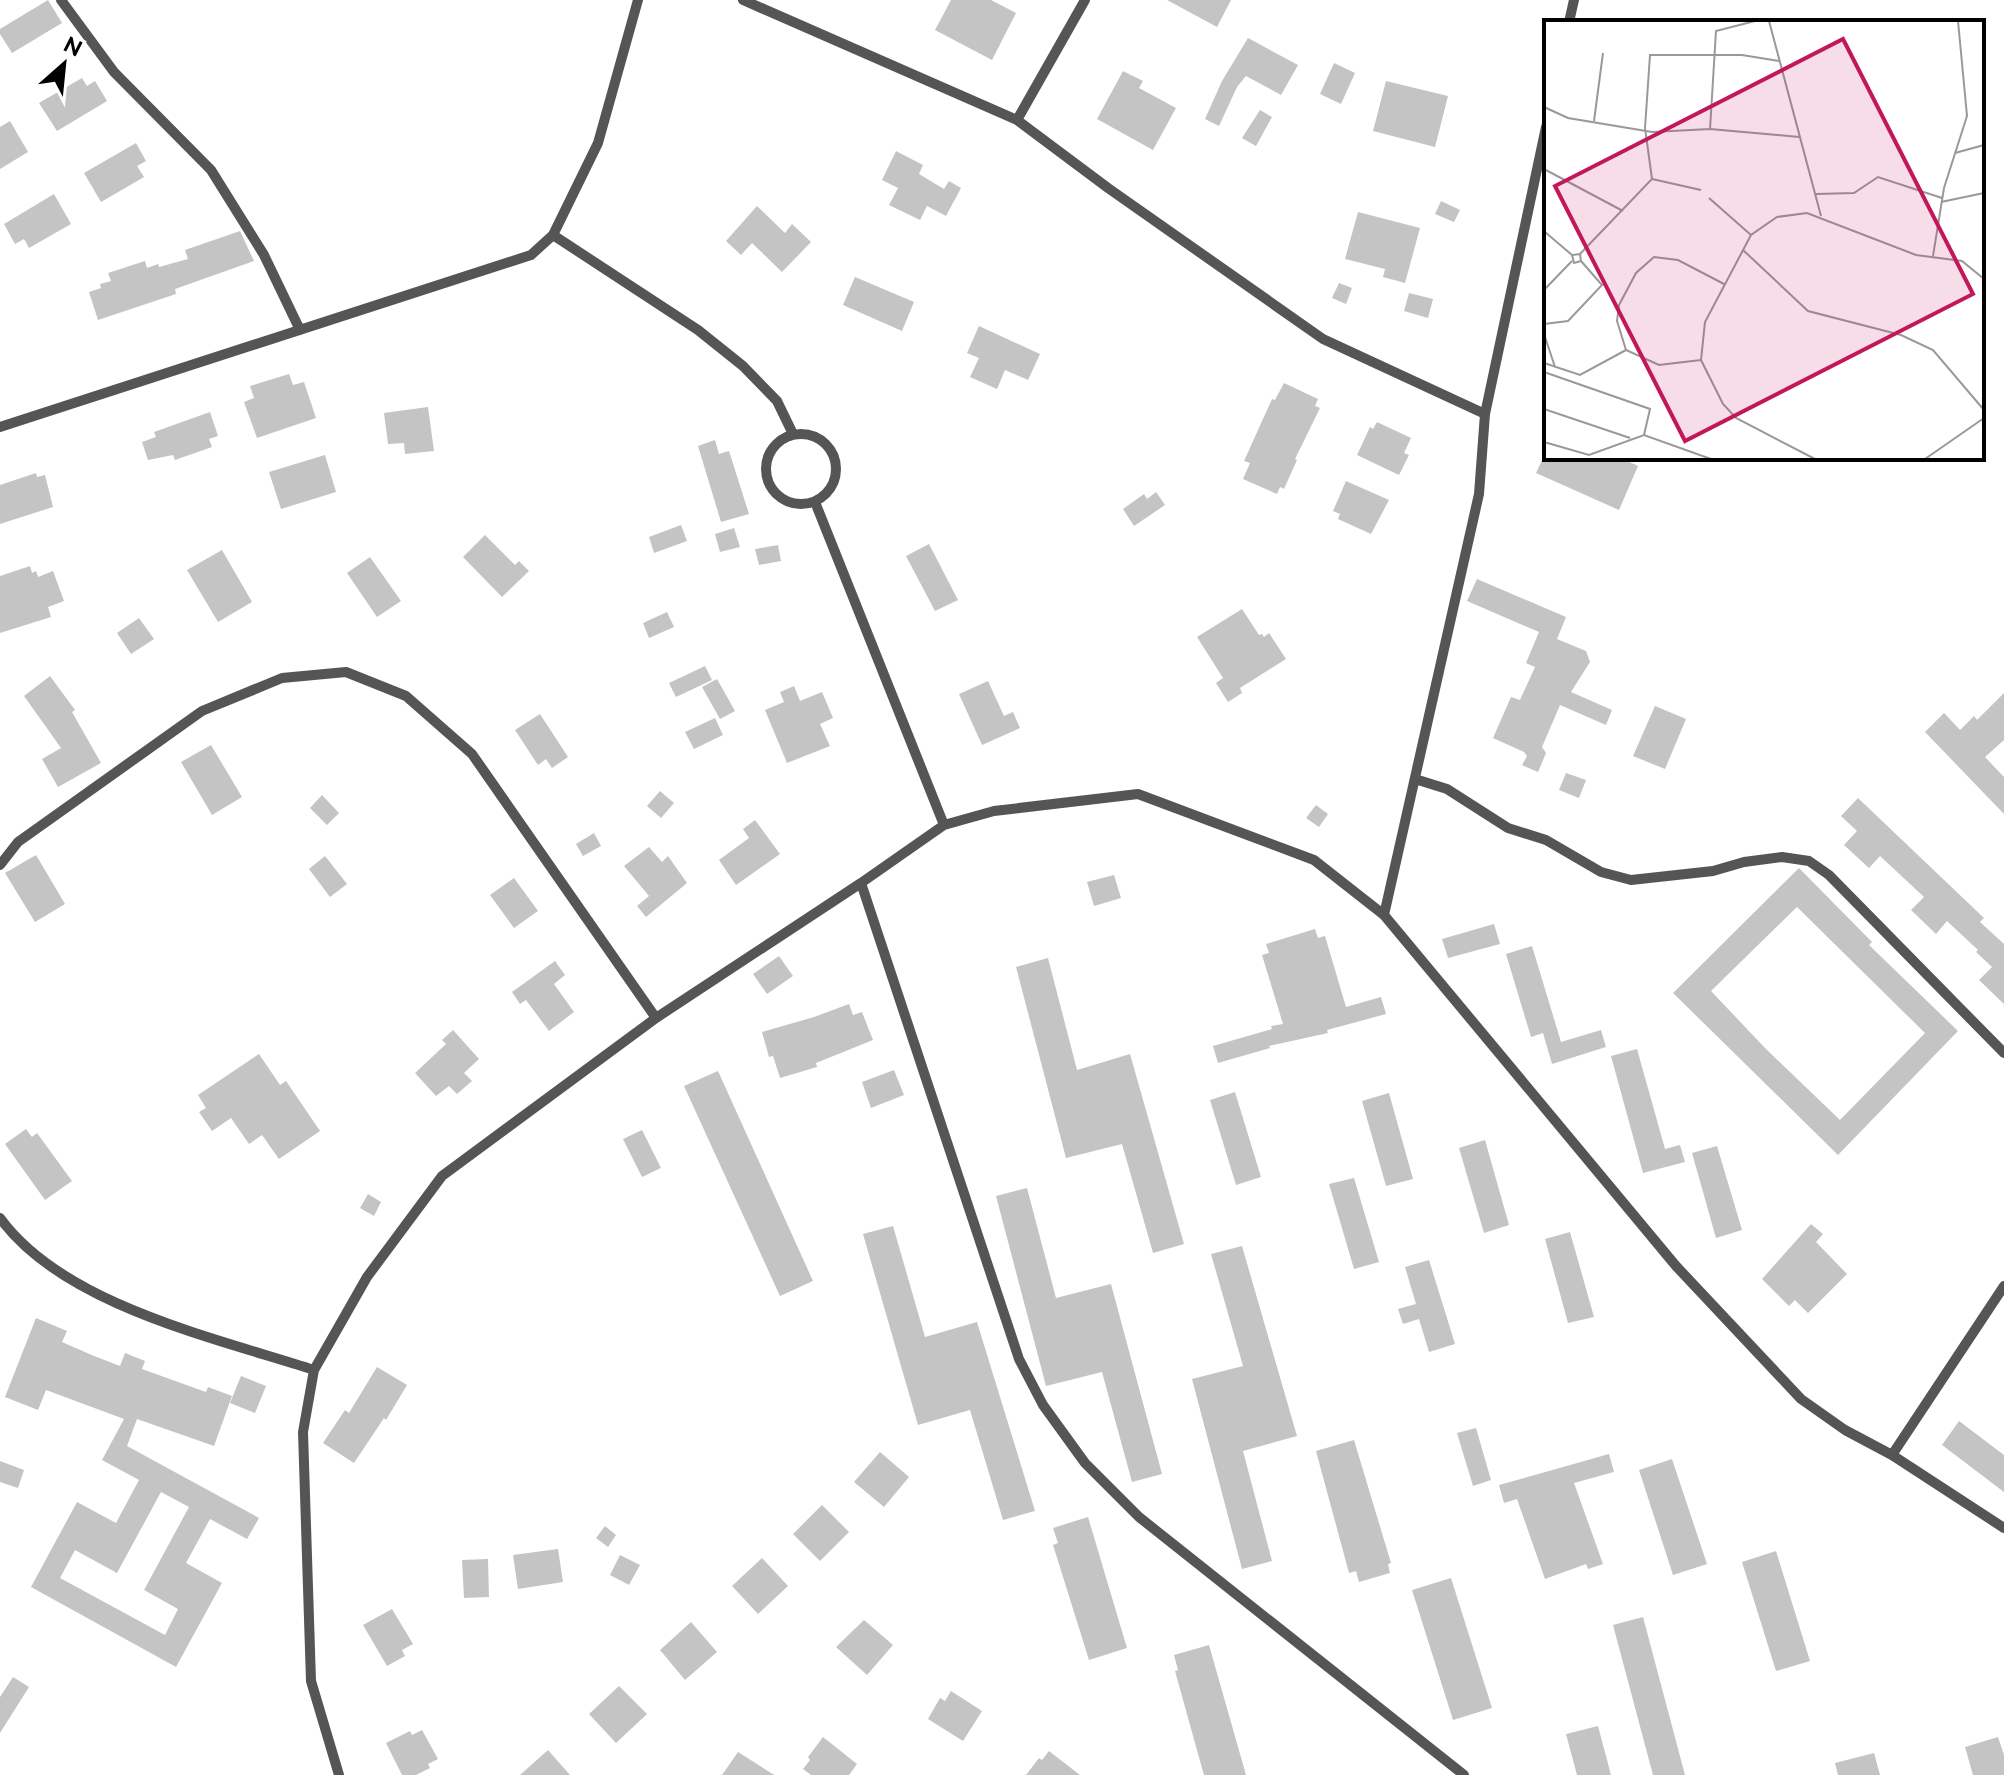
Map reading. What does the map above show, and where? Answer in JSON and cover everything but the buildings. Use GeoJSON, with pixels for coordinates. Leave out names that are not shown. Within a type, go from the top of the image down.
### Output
{"type":"FeatureCollection","features":[{"type":"Feature","properties":{"kind":"lane"},"geometry":{"type":"LineString","coordinates":[[61,0],[114,72],[211,170],[264,255],[300,330]]}},
{"type":"Feature","properties":{"kind":"lane"},"geometry":{"type":"LineString","coordinates":[[0,427],[531,255],[553,235],[598,143],[638,0]]}},
{"type":"Feature","properties":{"kind":"lane"},"geometry":{"type":"LineString","coordinates":[[743,0],[1017,120],[1323,339],[1485,414]]}},
{"type":"Feature","properties":{"kind":"lane"},"geometry":{"type":"LineString","coordinates":[[1017,120],[1085,0]]}},
{"type":"Feature","properties":{"kind":"lane"},"geometry":{"type":"LineString","coordinates":[[1569,20],[1574,0]]}},
{"type":"Feature","properties":{"kind":"lane"},"geometry":{"type":"LineString","coordinates":[[1384,915],[1479,494],[1485,414],[1544,136]]}},
{"type":"Feature","properties":{"kind":"lane"},"geometry":{"type":"LineString","coordinates":[[553,235],[698,330],[743,366],[777,401],[793,434]]}},
{"type":"Feature","properties":{"kind":"lane"},"geometry":{"type":"LineString","coordinates":[[793,434],[814,435],[831,448],[838,468],[832,489],[815,502],[796,504],[778,496],[767,480],[766,460],[776,443],[793,434]]}},
{"type":"Feature","properties":{"kind":"lane"},"geometry":{"type":"LineString","coordinates":[[815,502],[944,825]]}},
{"type":"Feature","properties":{"kind":"lane"},"geometry":{"type":"LineString","coordinates":[[0,865],[18,842],[202,711],[282,678],[346,672],[406,696],[472,754],[656,1018]]}},
{"type":"Feature","properties":{"kind":"lane"},"geometry":{"type":"LineString","coordinates":[[1415,779],[1447,789],[1508,828],[1546,840],[1601,872],[1631,880],[1713,871],[1744,862],[1782,857],[1809,861],[1829,875],[2004,1053]]}},
{"type":"Feature","properties":{"kind":"lane"},"geometry":{"type":"LineString","coordinates":[[339,1775],[311,1681],[303,1432],[314,1370],[367,1277],[442,1176],[656,1018],[944,825],[994,811],[1138,794],[1314,860],[1384,915],[1676,1266],[1801,1399],[1845,1430],[1892,1455],[2004,1528]]}},
{"type":"Feature","properties":{"kind":"lane"},"geometry":{"type":"LineString","coordinates":[[861,883],[1019,1359],[1043,1405],[1085,1463],[1139,1517],[1464,1775]]}},
{"type":"Feature","properties":{"kind":"lane"},"geometry":{"type":"LineString","coordinates":[[0,1218],[11,1233],[69,1280],[135,1311],[314,1370]]}},
{"type":"Feature","properties":{"kind":"lane"},"geometry":{"type":"LineString","coordinates":[[1892,1455],[2004,1286]]}}]}
